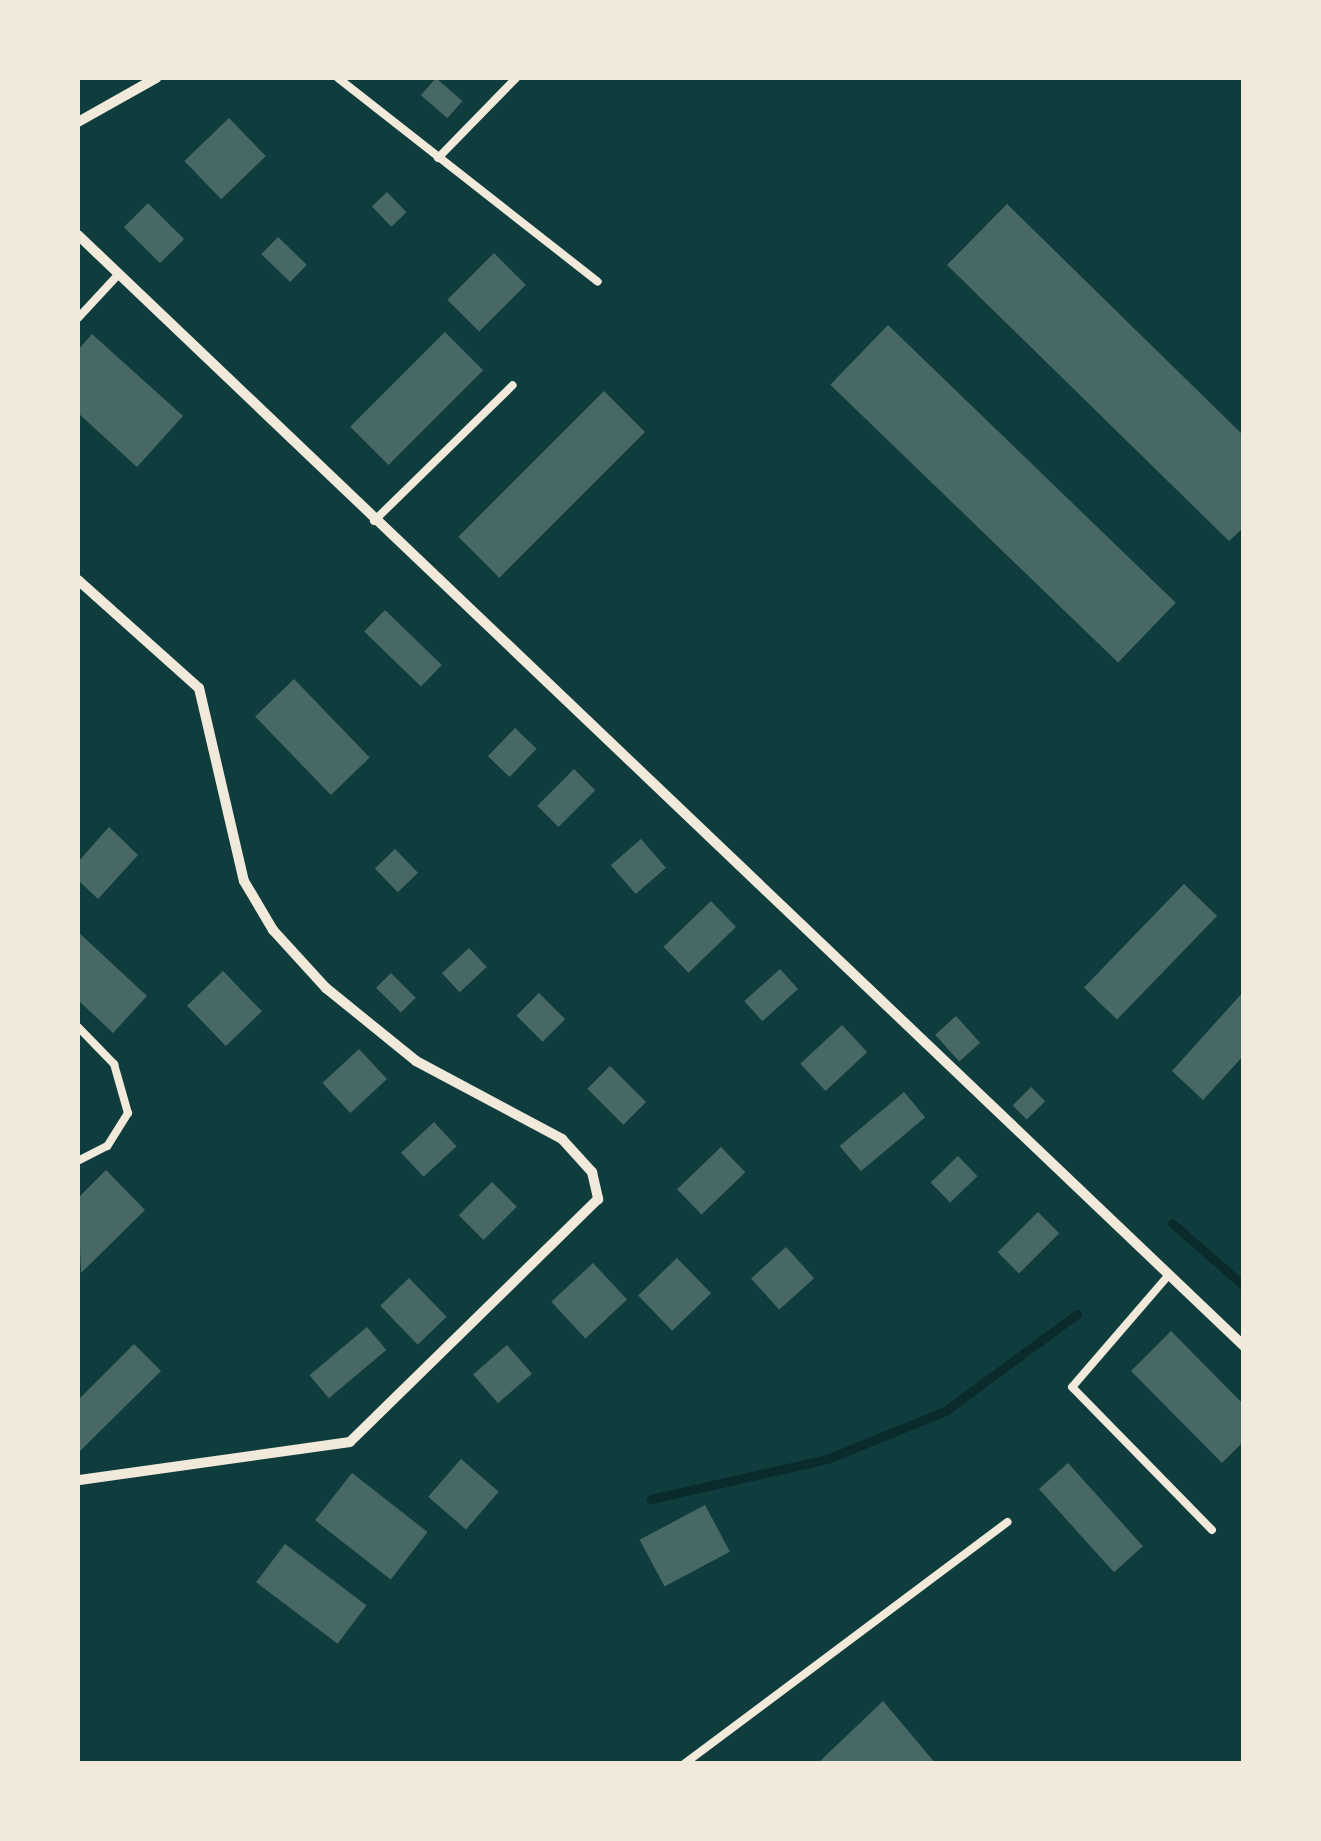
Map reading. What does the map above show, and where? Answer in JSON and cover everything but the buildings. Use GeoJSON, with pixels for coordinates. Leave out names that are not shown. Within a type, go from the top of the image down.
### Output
{"type":"FeatureCollection","features":[{"type":"Feature","properties":{"kind":"street"},"geometry":{"type":"LineString","coordinates":[[78,122],[155,78]]}},
{"type":"Feature","properties":{"kind":"street"},"geometry":{"type":"LineString","coordinates":[[78,235],[116,276],[1244,1346]]}},
{"type":"Feature","properties":{"kind":"street"},"geometry":{"type":"LineString","coordinates":[[78,580],[200,688],[244,881],[273,930],[326,988],[416,1060],[562,1139],[592,1172],[598,1199],[350,1442],[79,1476]]}},
{"type":"Feature","properties":{"kind":"lane"},"geometry":{"type":"LineString","coordinates":[[338,78],[598,282]]}},
{"type":"Feature","properties":{"kind":"lane"},"geometry":{"type":"LineString","coordinates":[[438,158],[516,78]]}},
{"type":"Feature","properties":{"kind":"lane"},"geometry":{"type":"LineString","coordinates":[[78,318],[116,276]]}},
{"type":"Feature","properties":{"kind":"lane"},"geometry":{"type":"LineString","coordinates":[[374,521],[514,385]]}},
{"type":"Feature","properties":{"kind":"lane"},"geometry":{"type":"LineString","coordinates":[[78,1027],[114,1064],[128,1112],[107,1146],[78,1161]]}},
{"type":"Feature","properties":{"kind":"lane"},"geometry":{"type":"LineString","coordinates":[[1168,1277],[1072,1387],[1212,1530]]}},
{"type":"Feature","properties":{"kind":"lane"},"geometry":{"type":"LineString","coordinates":[[684,1764],[1007,1522]]}},
{"type":"Feature","properties":{"kind":"waterway"},"geometry":{"type":"LineString","coordinates":[[1172,1223],[1244,1286]]}},
{"type":"Feature","properties":{"kind":"waterway"},"geometry":{"type":"LineString","coordinates":[[651,1499],[827,1459],[945,1411],[1077,1314]]}}]}
